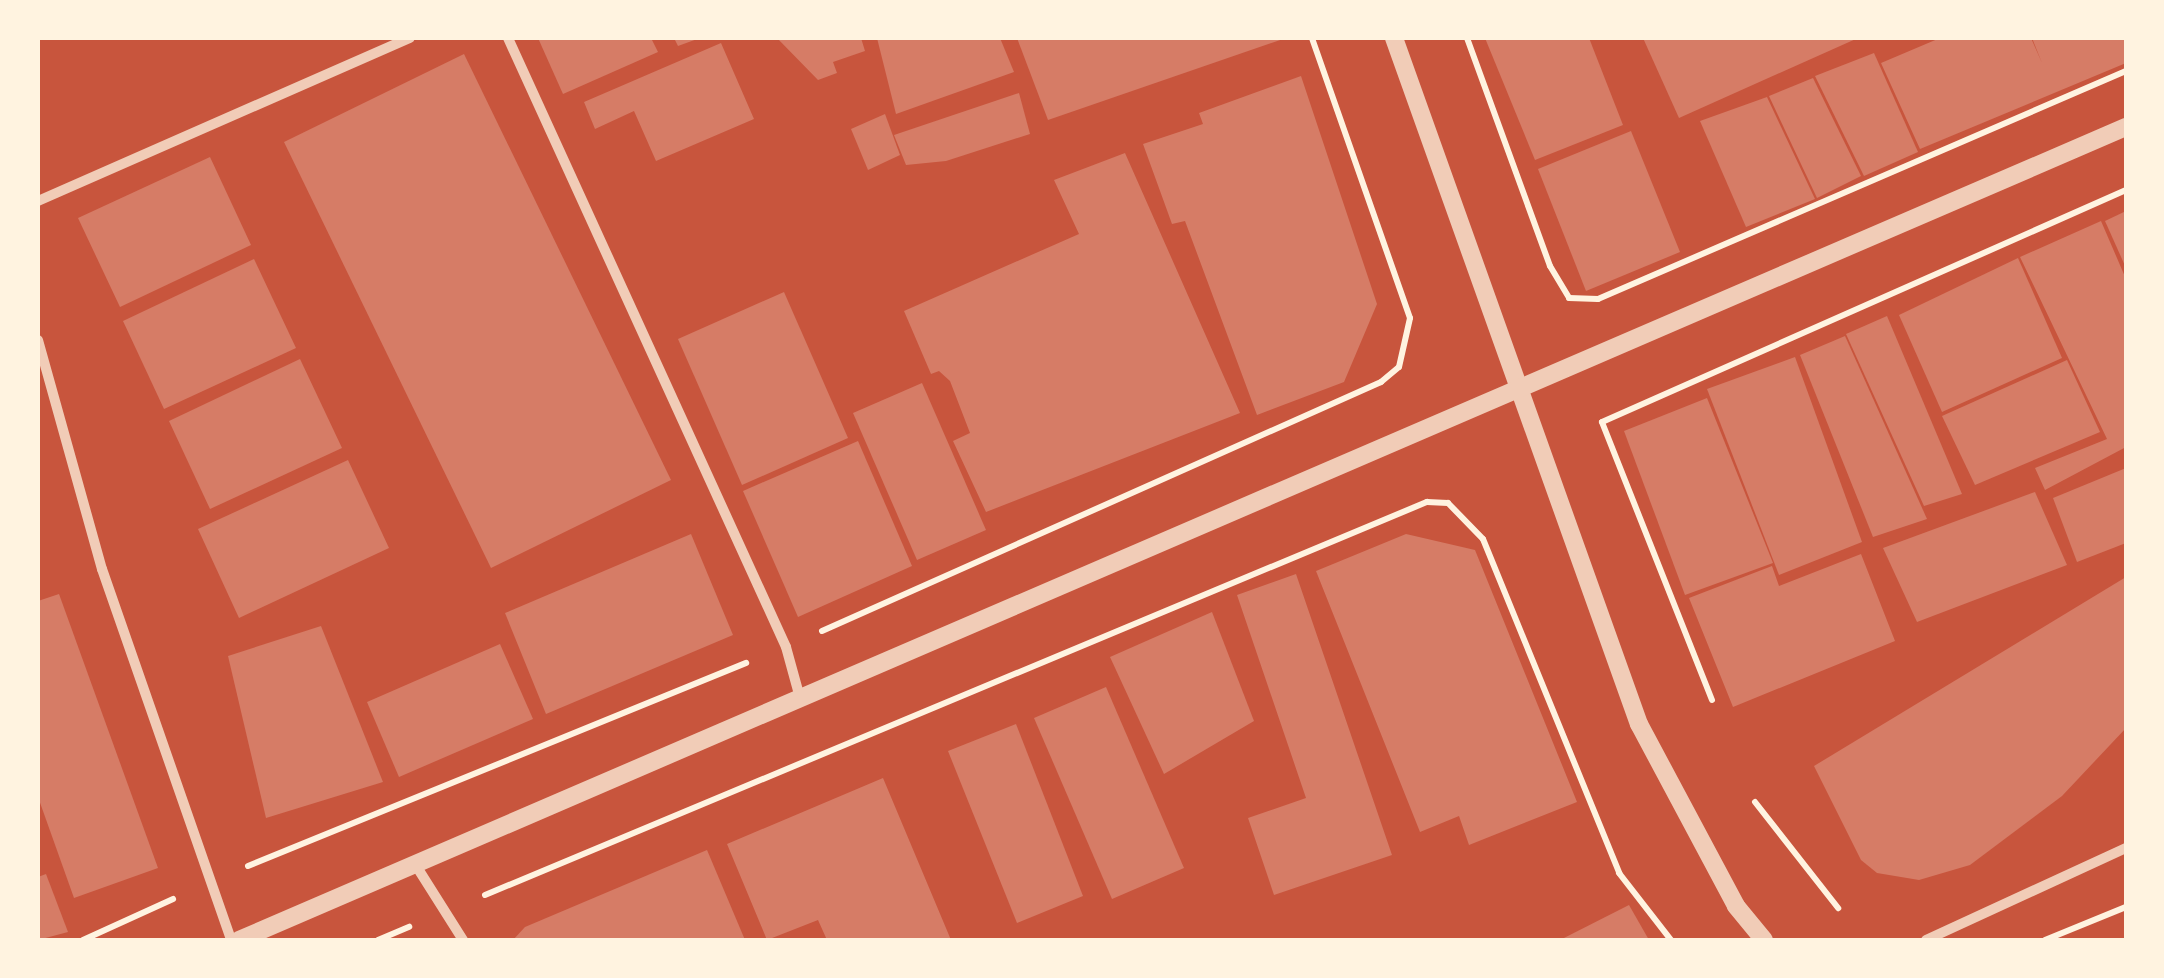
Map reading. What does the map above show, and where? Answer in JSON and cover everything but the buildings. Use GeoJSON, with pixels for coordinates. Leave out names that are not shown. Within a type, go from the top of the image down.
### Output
{"type":"FeatureCollection","features":[{"type":"Feature","properties":{"kind":"street"},"geometry":{"type":"LineString","coordinates":[[38,201],[410,38]]}},
{"type":"Feature","properties":{"kind":"street"},"geometry":{"type":"LineString","coordinates":[[508,38],[786,646],[800,698]]}},
{"type":"Feature","properties":{"kind":"street"},"geometry":{"type":"LineString","coordinates":[[1394,38],[1639,724],[1736,906],[1764,940]]}},
{"type":"Feature","properties":{"kind":"street"},"geometry":{"type":"LineString","coordinates":[[239,940],[2126,127]]}},
{"type":"Feature","properties":{"kind":"street"},"geometry":{"type":"LineString","coordinates":[[38,340],[114,606],[168,770],[214,880],[231,940]]}},
{"type":"Feature","properties":{"kind":"street"},"geometry":{"type":"LineString","coordinates":[[1926,940],[2126,848]]}},
{"type":"Feature","properties":{"kind":"street"},"geometry":{"type":"LineString","coordinates":[[415,864],[463,940]]}},
{"type":"Feature","properties":{"kind":"path"},"geometry":{"type":"LineString","coordinates":[[83,940],[214,880],[786,646],[1381,382],[1399,367],[1410,318],[1312,38]]}},
{"type":"Feature","properties":{"kind":"path"},"geometry":{"type":"LineString","coordinates":[[1466,38],[1550,266],[1569,298],[1598,299],[2126,71]]}},
{"type":"Feature","properties":{"kind":"path"},"geometry":{"type":"LineString","coordinates":[[1712,700],[1602,422],[2126,190]]}},
{"type":"Feature","properties":{"kind":"path"},"geometry":{"type":"LineString","coordinates":[[378,940],[1428,502],[1448,503],[1483,539],[1619,873],[1671,940]]}},
{"type":"Feature","properties":{"kind":"path"},"geometry":{"type":"LineString","coordinates":[[1755,802],[1838,908]]}},
{"type":"Feature","properties":{"kind":"path"},"geometry":{"type":"LineString","coordinates":[[2046,940],[2126,908]]}}]}
